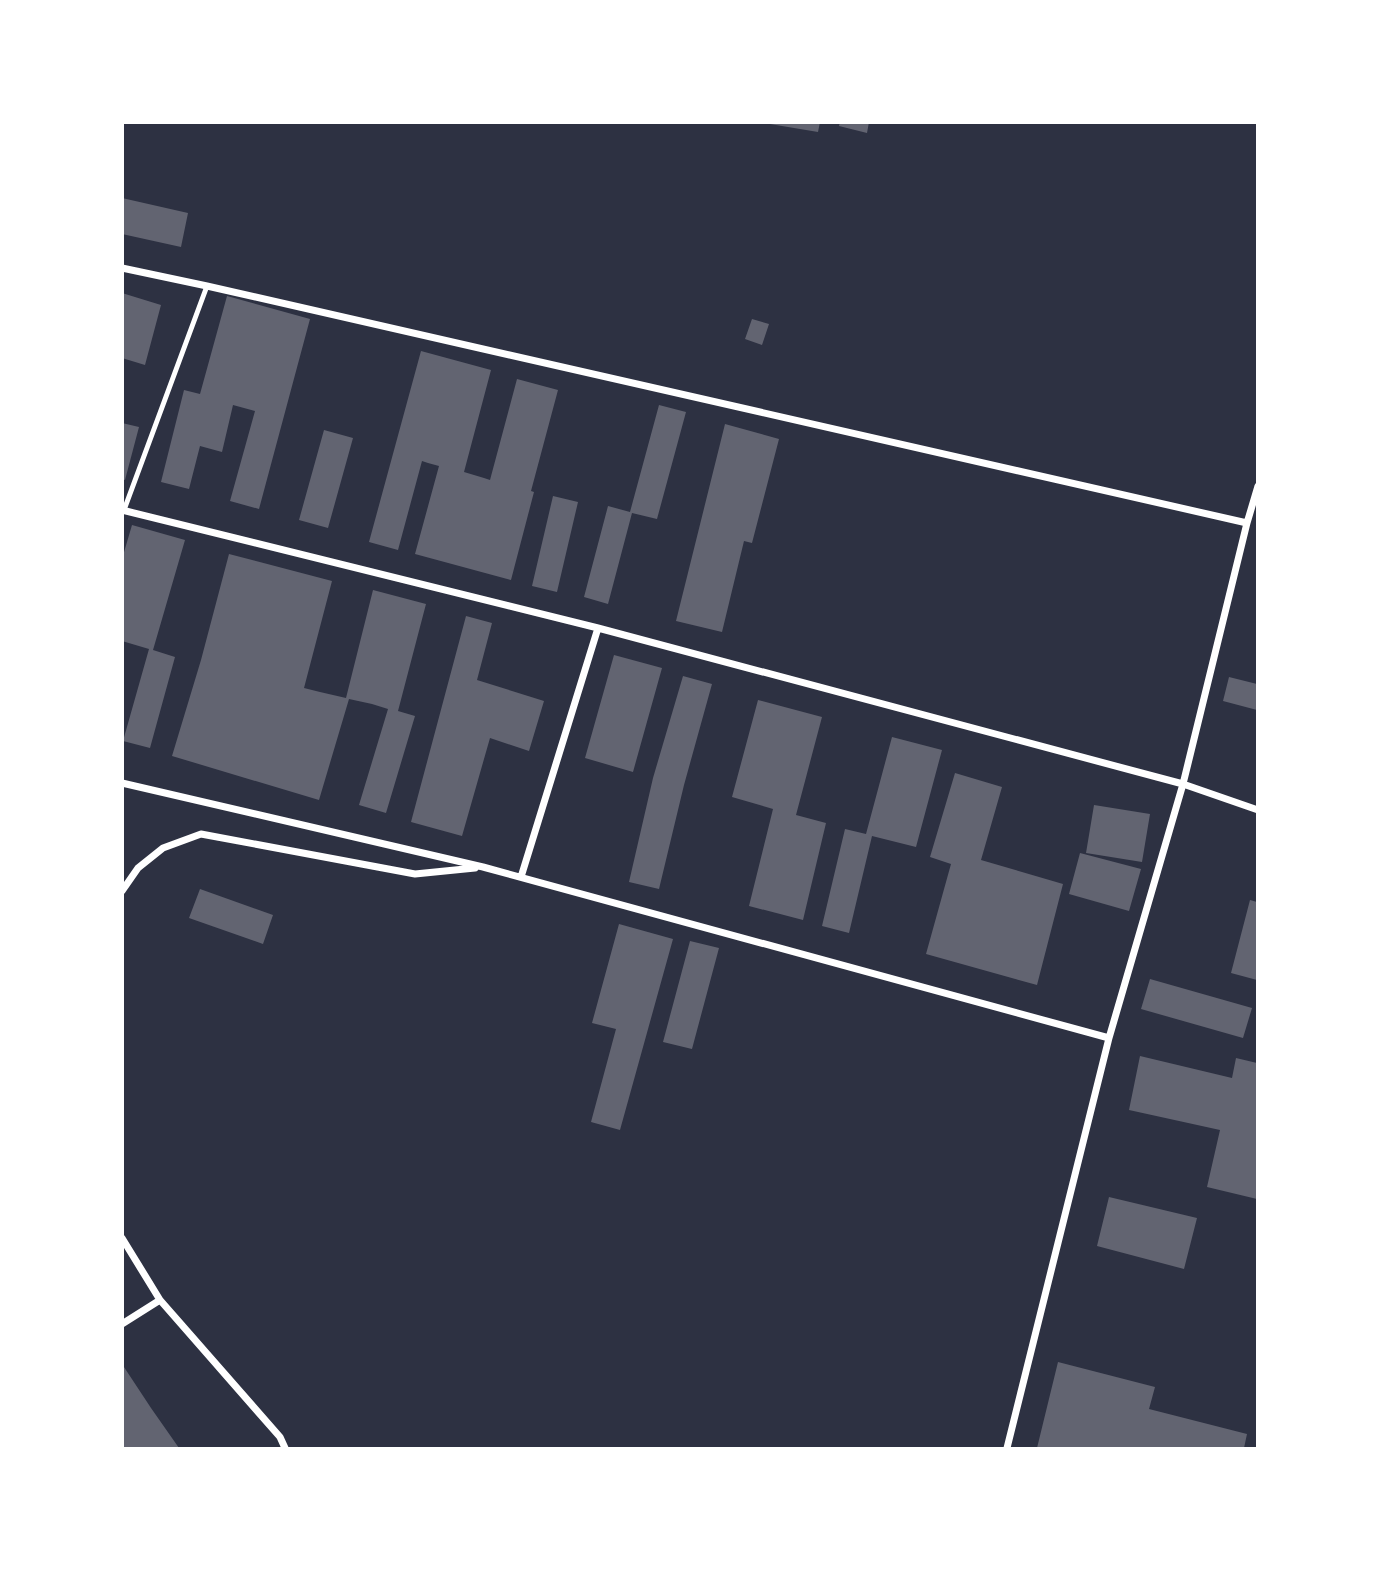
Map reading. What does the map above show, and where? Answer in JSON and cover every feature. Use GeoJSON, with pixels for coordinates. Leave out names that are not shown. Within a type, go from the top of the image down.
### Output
{"type":"FeatureCollection","features":[{"type":"Feature","properties":{"kind":"street"},"geometry":{"type":"LineString","coordinates":[[122,268],[1247,523]]}},
{"type":"Feature","properties":{"kind":"street"},"geometry":{"type":"LineString","coordinates":[[1007,1448],[1109,1038],[1183,784],[1258,486]]}},
{"type":"Feature","properties":{"kind":"street"},"geometry":{"type":"LineString","coordinates":[[123,510],[598,628],[1183,784],[1258,810]]}},
{"type":"Feature","properties":{"kind":"street"},"geometry":{"type":"LineString","coordinates":[[521,877],[598,628]]}},
{"type":"Feature","properties":{"kind":"street"},"geometry":{"type":"LineString","coordinates":[[122,783],[483,867],[1109,1038]]}},
{"type":"Feature","properties":{"kind":"street"},"geometry":{"type":"LineString","coordinates":[[122,891],[138,868],[163,848],[201,834],[415,874],[483,867]]}},
{"type":"Feature","properties":{"kind":"street"},"geometry":{"type":"LineString","coordinates":[[122,1238],[160,1300],[281,1437],[285,1448]]}},
{"type":"Feature","properties":{"kind":"street"},"geometry":{"type":"LineString","coordinates":[[122,1324],[160,1300]]}},
{"type":"Feature","properties":{"kind":"lane"},"geometry":{"type":"LineString","coordinates":[[123,510],[207,286]]}},
{"type":"Feature","properties":{"kind":"building"},"geometry":{"type":"Polygon","coordinates":[[[770,122],[820,122],[818,132],[770,122]]]}},
{"type":"Feature","properties":{"kind":"building"},"geometry":{"type":"Polygon","coordinates":[[[840,122],[869,122],[867,133],[839,126],[840,122]]]}},
{"type":"Feature","properties":{"kind":"building"},"geometry":{"type":"Polygon","coordinates":[[[122,198],[188,213],[181,247],[122,234],[122,198]]]}},
{"type":"Feature","properties":{"kind":"building"},"geometry":{"type":"Polygon","coordinates":[[[122,293],[161,305],[145,365],[122,358],[122,293]]]}},
{"type":"Feature","properties":{"kind":"building"},"geometry":{"type":"Polygon","coordinates":[[[227,296],[310,319],[259,509],[230,501],[255,411],[233,405],[222,452],[200,446],[189,489],[161,482],[184,390],[200,394],[227,296]]]}},
{"type":"Feature","properties":{"kind":"building"},"geometry":{"type":"Polygon","coordinates":[[[752,319],[769,324],[762,345],[745,339],[752,319]]]}},
{"type":"Feature","properties":{"kind":"building"},"geometry":{"type":"Polygon","coordinates":[[[421,351],[491,370],[464,472],[490,480],[517,379],[558,390],[511,580],[415,554],[439,466],[422,461],[398,550],[369,542],[421,351]]]}},
{"type":"Feature","properties":{"kind":"building"},"geometry":{"type":"Polygon","coordinates":[[[659,405],[686,412],[657,519],[632,513],[608,604],[584,597],[608,506],[630,512],[659,405]]]}},
{"type":"Feature","properties":{"kind":"building"},"geometry":{"type":"Polygon","coordinates":[[[122,423],[139,427],[125,480],[122,479],[122,423]]]}},
{"type":"Feature","properties":{"kind":"building"},"geometry":{"type":"Polygon","coordinates":[[[725,424],[779,439],[752,543],[744,541],[722,632],[676,621],[725,424]]]}},
{"type":"Feature","properties":{"kind":"building"},"geometry":{"type":"Polygon","coordinates":[[[324,430],[353,438],[328,528],[299,520],[324,430]]]}},
{"type":"Feature","properties":{"kind":"building"},"geometry":{"type":"Polygon","coordinates":[[[553,496],[578,502],[557,592],[532,586],[553,496]]]}},
{"type":"Feature","properties":{"kind":"building"},"geometry":{"type":"Polygon","coordinates":[[[132,525],[185,540],[153,650],[175,657],[150,748],[123,741],[149,649],[122,641],[122,559],[132,525]]]}},
{"type":"Feature","properties":{"kind":"building"},"geometry":{"type":"Polygon","coordinates":[[[229,554],[332,581],[304,688],[346,698],[373,590],[426,604],[398,711],[415,716],[386,813],[359,805],[388,709],[372,704],[349,699],[319,800],[172,756],[229,554]]]}},
{"type":"Feature","properties":{"kind":"building"},"geometry":{"type":"Polygon","coordinates":[[[466,616],[492,623],[477,680],[544,701],[529,751],[490,738],[462,836],[411,822],[466,616]]]}},
{"type":"Feature","properties":{"kind":"building"},"geometry":{"type":"Polygon","coordinates":[[[614,655],[662,668],[633,772],[585,758],[614,655]]]}},
{"type":"Feature","properties":{"kind":"building"},"geometry":{"type":"Polygon","coordinates":[[[683,676],[712,684],[659,889],[629,882],[653,778],[683,676]]]}},
{"type":"Feature","properties":{"kind":"building"},"geometry":{"type":"Polygon","coordinates":[[[1229,677],[1257,684],[1257,710],[1223,701],[1229,677]]]}},
{"type":"Feature","properties":{"kind":"building"},"geometry":{"type":"Polygon","coordinates":[[[758,700],[822,717],[796,815],[826,823],[803,920],[749,906],[773,809],[732,797],[758,700]]]}},
{"type":"Feature","properties":{"kind":"building"},"geometry":{"type":"Polygon","coordinates":[[[892,737],[942,750],[916,847],[872,836],[849,933],[822,926],[845,829],[866,834],[892,737]]]}},
{"type":"Feature","properties":{"kind":"building"},"geometry":{"type":"Polygon","coordinates":[[[955,773],[1002,787],[981,860],[1063,884],[1037,985],[926,954],[951,864],[930,857],[955,773]]]}},
{"type":"Feature","properties":{"kind":"building"},"geometry":{"type":"Polygon","coordinates":[[[1094,805],[1150,814],[1142,862],[1086,853],[1094,805]]]}},
{"type":"Feature","properties":{"kind":"building"},"geometry":{"type":"Polygon","coordinates":[[[1080,853],[1141,869],[1129,911],[1069,894],[1080,853]]]}},
{"type":"Feature","properties":{"kind":"building"},"geometry":{"type":"Polygon","coordinates":[[[200,889],[273,915],[263,944],[189,918],[200,889]]]}},
{"type":"Feature","properties":{"kind":"building"},"geometry":{"type":"Polygon","coordinates":[[[1250,900],[1257,902],[1257,980],[1231,973],[1250,900]]]}},
{"type":"Feature","properties":{"kind":"building"},"geometry":{"type":"Polygon","coordinates":[[[619,924],[673,939],[620,1130],[591,1122],[616,1029],[592,1023],[619,924]]]}},
{"type":"Feature","properties":{"kind":"building"},"geometry":{"type":"Polygon","coordinates":[[[690,941],[719,948],[692,1049],[663,1042],[690,941]]]}},
{"type":"Feature","properties":{"kind":"building"},"geometry":{"type":"Polygon","coordinates":[[[1150,979],[1252,1008],[1243,1038],[1141,1009],[1150,979]]]}},
{"type":"Feature","properties":{"kind":"building"},"geometry":{"type":"Polygon","coordinates":[[[1140,1056],[1232,1078],[1236,1058],[1257,1063],[1257,1199],[1207,1187],[1220,1130],[1129,1110],[1140,1056]]]}},
{"type":"Feature","properties":{"kind":"building"},"geometry":{"type":"Polygon","coordinates":[[[1109,1197],[1197,1218],[1184,1269],[1097,1246],[1109,1197]]]}},
{"type":"Feature","properties":{"kind":"building"},"geometry":{"type":"Polygon","coordinates":[[[1058,1362],[1155,1387],[1149,1409],[1247,1434],[1244,1448],[1037,1448],[1058,1362]]]}},
{"type":"Feature","properties":{"kind":"building"},"geometry":{"type":"Polygon","coordinates":[[[122,1364],[151,1408],[179,1448],[122,1448],[122,1364]]]}}]}
